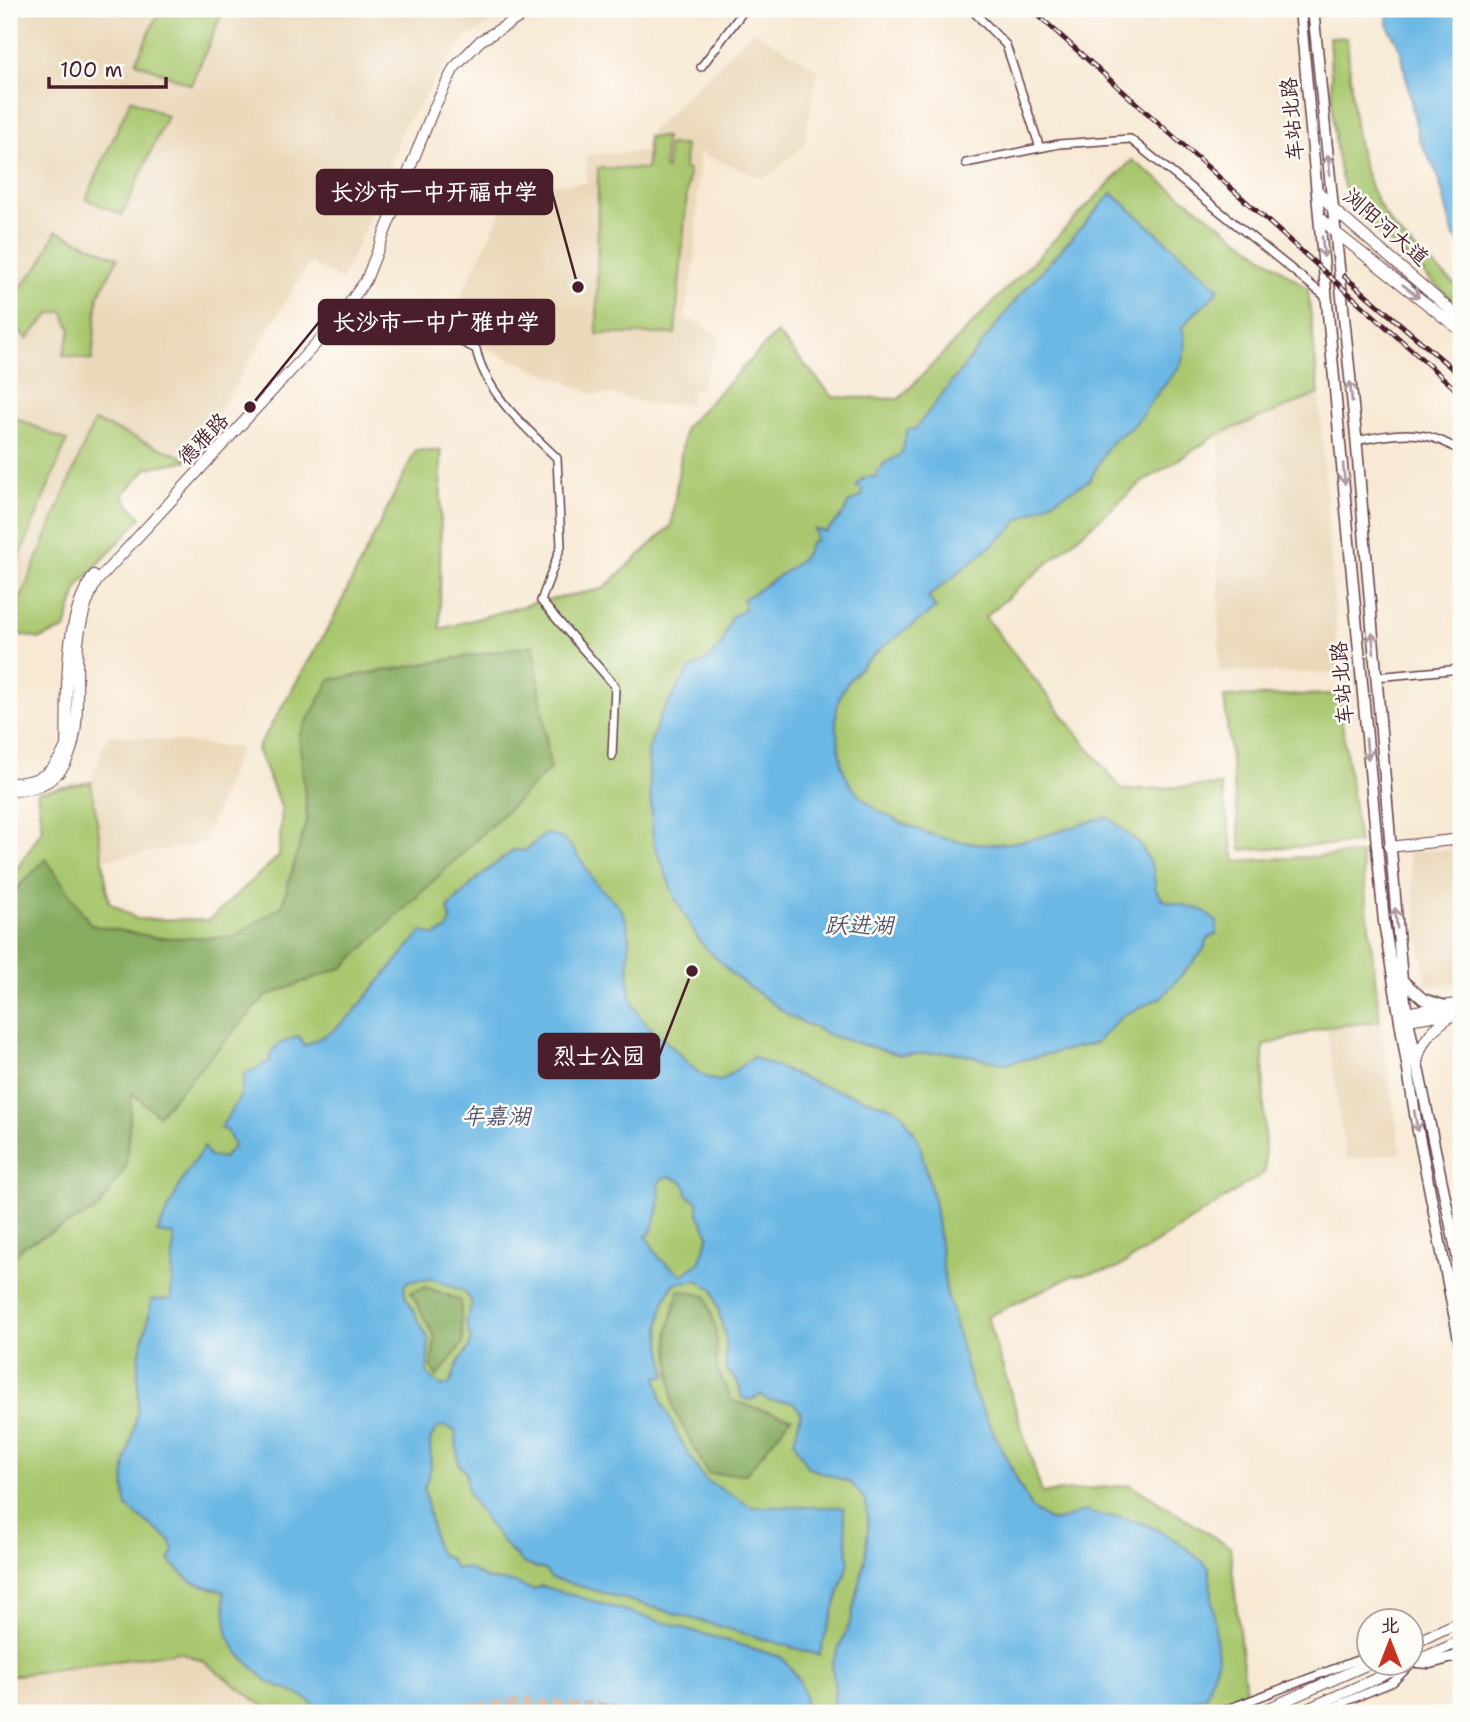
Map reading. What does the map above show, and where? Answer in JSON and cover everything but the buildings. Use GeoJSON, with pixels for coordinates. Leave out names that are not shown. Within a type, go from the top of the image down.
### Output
{"type":"FeatureCollection","features":[{"type":"Feature","properties":{"kind":"main road","name":"车站北路"},"geometry":{"type":"LineString","coordinates":[[1300,9],[1383,909],[1403,1017],[1417,1126],[1449,1277],[1461,1349]]}},
{"type":"Feature","properties":{"kind":"main road","name":"车站北路"},"geometry":{"type":"LineString","coordinates":[[1313,9],[1356,441],[1403,1017],[1416,1063],[1461,1275]]}},
{"type":"Feature","properties":{"kind":"main road"},"geometry":{"type":"LineString","coordinates":[[1402,980],[1423,999],[1445,1006]]}},
{"type":"Feature","properties":{"kind":"main road"},"geometry":{"type":"LineString","coordinates":[[1424,1663],[1461,1655]]}},
{"type":"Feature","properties":{"kind":"street","name":"德雅路"},"geometry":{"type":"LineString","coordinates":[[9,783],[33,782],[50,774],[66,746],[71,639],[87,586],[331,320],[363,276],[428,109],[450,67],[473,40],[524,9]]}},
{"type":"Feature","properties":{"kind":"street","name":"德雅路"},"geometry":{"type":"LineString","coordinates":[[9,791],[33,790],[52,780],[62,772],[73,749],[78,639],[89,597],[97,580],[335,323],[366,280],[433,110],[454,68],[480,41],[533,9]]}},
{"type":"Feature","properties":{"kind":"street"},"geometry":{"type":"LineString","coordinates":[[701,67],[745,9]]}},
{"type":"Feature","properties":{"kind":"street"},"geometry":{"type":"LineString","coordinates":[[971,9],[1006,45],[1040,148]]}},
{"type":"Feature","properties":{"kind":"street"},"geometry":{"type":"LineString","coordinates":[[966,163],[1040,148],[1130,139],[1327,298]]}},
{"type":"Feature","properties":{"kind":"street","name":"浏阳河大道"},"geometry":{"type":"LineString","coordinates":[[1318,191],[1333,209],[1461,318]]}},
{"type":"Feature","properties":{"kind":"street","name":"浏阳河大道"},"geometry":{"type":"LineString","coordinates":[[1320,217],[1461,331]]}},
{"type":"Feature","properties":{"kind":"street"},"geometry":{"type":"LineString","coordinates":[[442,332],[476,349],[479,362],[507,409],[557,458],[561,545],[541,601],[615,686],[612,756]]}},
{"type":"Feature","properties":{"kind":"street"},"geometry":{"type":"LineString","coordinates":[[1356,441],[1391,434],[1429,434],[1461,452]]}},
{"type":"Feature","properties":{"kind":"street"},"geometry":{"type":"LineString","coordinates":[[1376,677],[1461,669]]}},
{"type":"Feature","properties":{"kind":"street"},"geometry":{"type":"LineString","coordinates":[[1389,847],[1461,839]]}},
{"type":"Feature","properties":{"kind":"street"},"geometry":{"type":"LineString","coordinates":[[1403,1017],[1445,1006],[1459,1009]]}},
{"type":"Feature","properties":{"kind":"street"},"geometry":{"type":"LineString","coordinates":[[1403,1017],[1459,1009]]}},
{"type":"Feature","properties":{"kind":"street"},"geometry":{"type":"LineString","coordinates":[[1416,1063],[1421,1043],[1438,1024],[1459,1009]]}},
{"type":"Feature","properties":{"kind":"street"},"geometry":{"type":"LineString","coordinates":[[1449,1277],[1461,1275]]}},
{"type":"Feature","properties":{"kind":"street"},"geometry":{"type":"LineString","coordinates":[[1424,1639],[1457,1623],[1461,1614]]}},
{"type":"Feature","properties":{"kind":"street"},"geometry":{"type":"LineString","coordinates":[[1424,1659],[1461,1642]]}},
{"type":"Feature","properties":{"kind":"street"},"geometry":{"type":"LineString","coordinates":[[1217,1713],[1354,1661]]}},
{"type":"Feature","properties":{"kind":"street"},"geometry":{"type":"LineString","coordinates":[[1258,1713],[1354,1670]]}},
{"type":"Feature","properties":{"kind":"street"},"geometry":{"type":"LineString","coordinates":[[1298,1713],[1384,1676]]}},
{"type":"Feature","properties":{"kind":"street"},"geometry":{"type":"LineString","coordinates":[[1318,1713],[1392,1682],[1399,1676]]}},
{"type":"Feature","properties":{"kind":"shaded area"},"geometry":{"type":"Polygon","coordinates":[[[9,9],[515,9],[466,38],[403,127],[387,178],[342,280],[309,263],[190,460],[147,468],[122,496],[141,518],[78,586],[65,629],[9,632],[9,9]]]}},
{"type":"Feature","properties":{"kind":"shaded area"},"geometry":{"type":"Polygon","coordinates":[[[753,31],[818,69],[804,146],[764,179],[699,152],[695,260],[685,318],[707,325],[706,329],[721,335],[701,387],[691,392],[690,404],[655,405],[611,394],[595,395],[473,343],[452,315],[514,185],[587,183],[586,154],[645,152],[648,134],[753,31]]]}},
{"type":"Feature","properties":{"kind":"shaded area"},"geometry":{"type":"Polygon","coordinates":[[[1319,394],[1339,673],[1219,672],[1219,434],[1319,394]]]}},
{"type":"Feature","properties":{"kind":"shaded area"},"geometry":{"type":"Polygon","coordinates":[[[108,734],[240,748],[204,843],[103,860],[91,782],[108,734]]]}},
{"type":"Feature","properties":{"kind":"shaded area"},"geometry":{"type":"Polygon","coordinates":[[[1461,849],[1461,982],[1426,986],[1408,852],[1461,849]]]}},
{"type":"Feature","properties":{"kind":"shaded area"},"geometry":{"type":"Polygon","coordinates":[[[1380,1021],[1401,1153],[1346,1160],[1327,1028],[1380,1021]]]}},
{"type":"Feature","properties":{"kind":"shaded area"},"geometry":{"type":"Polygon","coordinates":[[[180,1652],[203,1661],[272,1713],[9,1713],[9,1676],[180,1652]]]}},
{"type":"Feature","properties":{"kind":"green space"},"geometry":{"type":"Polygon","coordinates":[[[160,9],[224,9],[191,85],[136,62],[160,9]]]}},
{"type":"Feature","properties":{"kind":"green space"},"geometry":{"type":"Polygon","coordinates":[[[1329,37],[1347,38],[1358,140],[1371,188],[1398,232],[1461,290],[1461,308],[1353,209],[1340,171],[1336,149],[1329,37]]]}},
{"type":"Feature","properties":{"kind":"green space"},"geometry":{"type":"Polygon","coordinates":[[[131,99],[167,116],[122,215],[86,199],[131,99]]]}},
{"type":"Feature","properties":{"kind":"green space"},"geometry":{"type":"Polygon","coordinates":[[[648,137],[665,137],[664,169],[667,169],[668,145],[685,145],[684,169],[689,170],[675,334],[597,334],[598,168],[647,169],[648,137]]]}},
{"type":"Feature","properties":{"kind":"green space"},"geometry":{"type":"Polygon","coordinates":[[[1132,160],[1308,289],[1319,394],[1219,434],[1140,484],[985,617],[1122,790],[1221,785],[1235,861],[1361,854],[1380,1021],[1327,1027],[1263,1046],[1265,1172],[1116,1269],[1072,1276],[987,1317],[1042,1493],[1131,1485],[1230,1547],[1248,1713],[272,1713],[203,1661],[180,1652],[9,1676],[9,881],[42,830],[37,792],[91,782],[109,902],[137,919],[209,920],[279,856],[282,809],[257,749],[330,625],[416,450],[441,451],[440,629],[541,601],[603,589],[671,526],[685,427],[777,333],[833,397],[899,399],[1132,160]]]}},
{"type":"Feature","properties":{"kind":"green space"},"geometry":{"type":"Polygon","coordinates":[[[56,231],[118,258],[98,296],[92,360],[63,355],[71,330],[63,311],[50,314],[27,339],[9,320],[9,302],[41,263],[56,231]]]}},
{"type":"Feature","properties":{"kind":"green space"},"geometry":{"type":"Polygon","coordinates":[[[9,415],[67,441],[9,583],[9,415]]]}},
{"type":"Feature","properties":{"kind":"green space"},"geometry":{"type":"Polygon","coordinates":[[[94,421],[190,460],[147,468],[122,496],[141,518],[78,586],[65,629],[39,639],[9,632],[9,602],[21,598],[94,421]]]}},
{"type":"Feature","properties":{"kind":"green space"},"geometry":{"type":"Polygon","coordinates":[[[534,645],[550,769],[344,967],[266,996],[158,1115],[132,1093],[126,1167],[97,1210],[23,1246],[9,1265],[9,896],[46,859],[91,925],[160,938],[233,937],[282,906],[307,818],[299,736],[330,680],[534,645]]]}},
{"type":"Feature","properties":{"kind":"green space"},"geometry":{"type":"Polygon","coordinates":[[[1338,694],[1359,843],[1241,850],[1224,697],[1338,694]]]}},
{"type":"Feature","properties":{"kind":"green space"},"geometry":{"type":"Polygon","coordinates":[[[426,1287],[460,1300],[463,1343],[437,1377],[431,1367],[435,1338],[411,1292],[426,1287]]]}},
{"type":"Feature","properties":{"kind":"green space"},"geometry":{"type":"Polygon","coordinates":[[[679,1290],[706,1296],[716,1330],[717,1369],[732,1401],[791,1418],[746,1474],[708,1474],[673,1408],[668,1332],[679,1290]]]}},
{"type":"Feature","properties":{"kind":"water"},"geometry":{"type":"Polygon","coordinates":[[[1387,9],[1461,9],[1461,243],[1454,237],[1438,175],[1419,139],[1400,48],[1388,26],[1387,9]]]}},
{"type":"Feature","properties":{"kind":"water","name":"跃进湖"},"geometry":{"type":"Polygon","coordinates":[[[1112,193],[1219,288],[1182,328],[1185,350],[1178,368],[1136,423],[1111,443],[1090,480],[1017,521],[1011,530],[928,597],[936,608],[886,645],[852,676],[837,707],[839,751],[848,780],[861,797],[908,826],[945,838],[978,844],[1011,843],[1108,817],[1140,844],[1153,869],[1156,890],[1163,900],[1202,910],[1217,922],[1217,933],[1208,939],[1203,951],[1162,997],[1122,1016],[1096,1043],[1005,1064],[953,1052],[900,1055],[832,1036],[791,1017],[733,975],[700,942],[675,898],[653,840],[648,752],[660,716],[689,670],[707,660],[721,645],[731,617],[745,610],[743,600],[805,555],[811,542],[816,540],[814,529],[826,532],[845,512],[847,504],[862,496],[863,490],[857,487],[860,481],[877,477],[877,470],[883,468],[883,464],[902,452],[907,430],[915,429],[1020,295],[1112,193]]]}},
{"type":"Feature","properties":{"kind":"water","name":"年嘉湖"},"geometry":{"type":"Polygon","coordinates":[[[545,834],[562,839],[575,851],[596,883],[621,909],[628,931],[629,981],[633,1004],[648,1025],[697,1072],[721,1081],[753,1057],[820,1085],[894,1108],[903,1115],[919,1141],[935,1205],[946,1290],[973,1391],[1031,1508],[1049,1520],[1058,1521],[1086,1511],[1095,1515],[1137,1521],[1170,1537],[1209,1568],[1218,1658],[1206,1696],[1156,1713],[832,1713],[835,1689],[832,1663],[851,1620],[865,1559],[868,1528],[866,1502],[851,1483],[809,1468],[794,1442],[801,1413],[793,1402],[770,1401],[761,1395],[750,1400],[742,1398],[738,1382],[726,1370],[726,1340],[713,1289],[697,1280],[675,1283],[663,1304],[660,1327],[667,1375],[657,1377],[662,1402],[679,1438],[704,1479],[752,1507],[843,1507],[849,1562],[819,1655],[551,1578],[545,1570],[525,1564],[511,1552],[468,1493],[466,1472],[459,1465],[455,1431],[445,1426],[436,1429],[430,1441],[431,1467],[424,1488],[436,1547],[440,1554],[450,1559],[455,1568],[467,1568],[487,1579],[516,1583],[533,1590],[542,1586],[781,1657],[803,1690],[804,1713],[325,1713],[304,1697],[267,1681],[238,1653],[228,1636],[224,1592],[190,1581],[169,1560],[174,1551],[170,1540],[127,1507],[124,1479],[137,1412],[140,1350],[151,1300],[171,1299],[174,1235],[157,1233],[185,1175],[204,1147],[209,1156],[224,1158],[234,1146],[227,1130],[220,1129],[241,1095],[245,1074],[270,1061],[275,1047],[284,1042],[299,1036],[304,1046],[333,1031],[353,1013],[422,931],[434,936],[447,930],[451,920],[448,908],[481,875],[514,850],[525,851],[545,834]],[[669,1176],[661,1179],[659,1184],[657,1216],[650,1234],[646,1236],[660,1259],[682,1275],[699,1263],[709,1235],[698,1214],[698,1202],[688,1196],[684,1183],[669,1176]],[[433,1279],[408,1281],[404,1286],[405,1295],[429,1340],[427,1373],[442,1387],[450,1384],[458,1363],[469,1348],[471,1340],[466,1322],[472,1302],[464,1291],[433,1279]]]}},
{"type":"Feature","properties":{"kind":"tunnel"},"geometry":{"type":"LineString","coordinates":[[417,1713],[534,1705],[652,1713]]}},
{"type":"Feature","properties":{"kind":"railway"},"geometry":{"type":"LineString","coordinates":[[1031,9],[1461,394]]}},
{"type":"Feature","properties":{"kind":"railway"},"geometry":{"type":"LineString","coordinates":[[1344,276],[1461,376]]}},
{"type":"Feature","properties":{"kind":"place","name":"长沙市一中开福中学"},"geometry":{"type":"Point","coordinates":[578,287]}},
{"type":"Feature","properties":{"kind":"place","name":"长沙市一中广雅中学"},"geometry":{"type":"Point","coordinates":[250,407]}},
{"type":"Feature","properties":{"kind":"place","name":"烈士公园"},"geometry":{"type":"Point","coordinates":[692,971]}}]}
